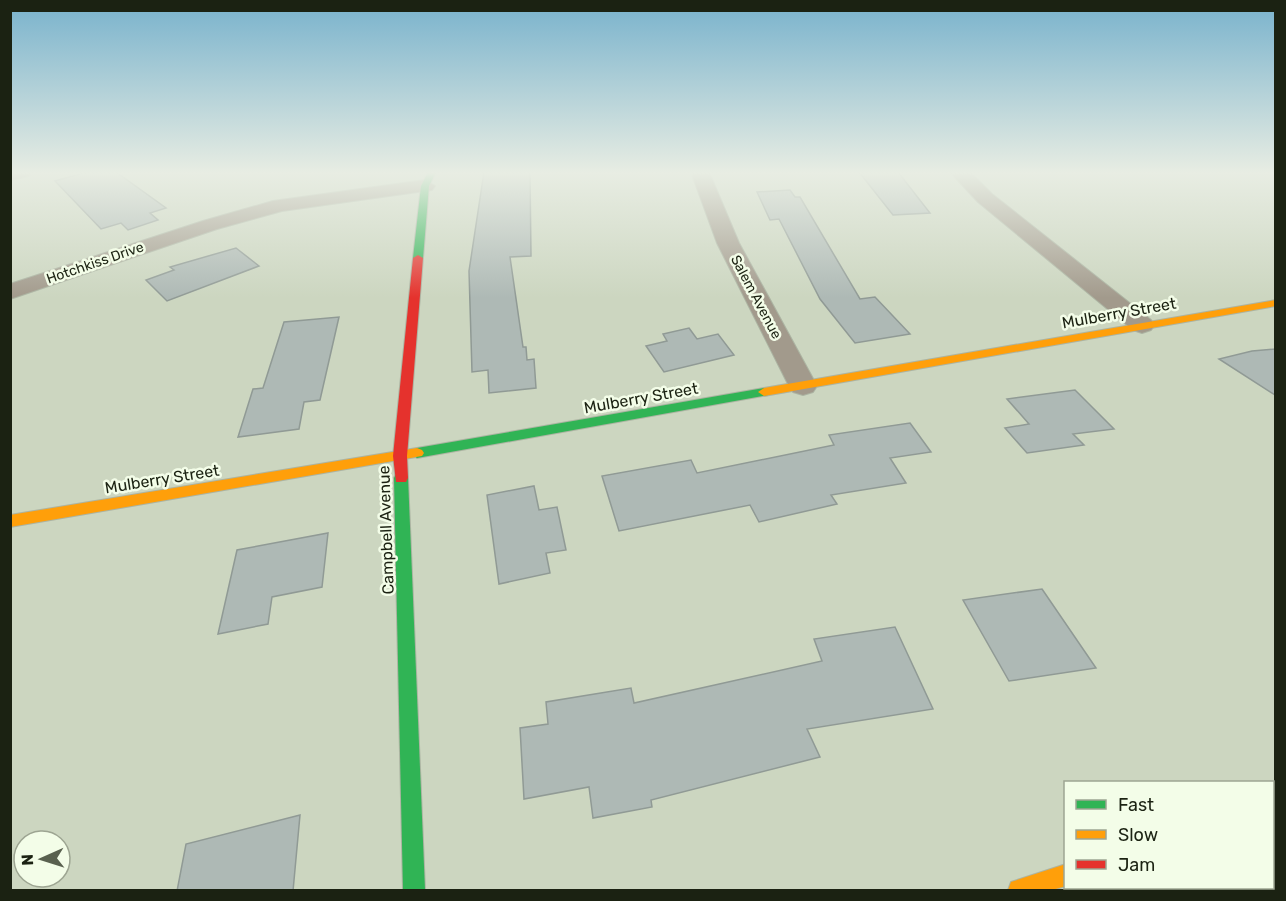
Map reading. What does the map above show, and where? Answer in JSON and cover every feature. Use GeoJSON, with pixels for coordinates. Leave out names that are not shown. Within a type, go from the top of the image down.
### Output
{"type":"FeatureCollection","features":[{"type":"Feature","properties":{"kind":"street","name":"Hotchkiss Drive"},"geometry":{"type":"LineString","coordinates":[[10,292],[248,214]]}},
{"type":"Feature","properties":{"kind":"street","name":"Campbell Avenue"},"geometry":{"type":"LineString","coordinates":[[414,891],[400,456],[425,214]]}},
{"type":"Feature","properties":{"kind":"street","name":"Salem Avenue"},"geometry":{"type":"LineString","coordinates":[[717,214],[728,243],[803,386]]}},
{"type":"Feature","properties":{"kind":"street"},"geometry":{"type":"LineString","coordinates":[[1005,214],[1142,326]]}},
{"type":"Feature","properties":{"kind":"street","name":"Mulberry Street"},"geometry":{"type":"LineString","coordinates":[[10,521],[400,456],[1275,303]]}},
{"type":"Feature","properties":{"kind":"street"},"geometry":{"type":"LineString","coordinates":[[1019,891],[1064,875]]}},
{"type":"Feature","properties":{"kind":"building"},"geometry":{"type":"Polygon","coordinates":[[[87,214],[151,214],[158,220],[128,230],[121,223],[101,229],[87,214]]]}},
{"type":"Feature","properties":{"kind":"building"},"geometry":{"type":"Polygon","coordinates":[[[478,214],[531,214],[531,256],[510,257],[523,347],[526,347],[527,360],[534,359],[536,388],[489,393],[488,370],[472,372],[469,271],[478,214]]]}},
{"type":"Feature","properties":{"kind":"building"},"geometry":{"type":"Polygon","coordinates":[[[767,214],[810,214],[860,299],[875,297],[910,334],[855,343],[820,299],[779,219],[770,220],[767,214]]]}},
{"type":"Feature","properties":{"kind":"building"},"geometry":{"type":"Polygon","coordinates":[[[236,248],[259,266],[167,301],[146,280],[174,270],[170,267],[236,248]]]}},
{"type":"Feature","properties":{"kind":"building"},"geometry":{"type":"Polygon","coordinates":[[[339,317],[320,400],[304,402],[299,429],[238,437],[253,389],[263,388],[284,322],[339,317]]]}},
{"type":"Feature","properties":{"kind":"building"},"geometry":{"type":"Polygon","coordinates":[[[689,328],[697,339],[718,334],[734,355],[664,372],[646,346],[667,341],[663,334],[689,328]]]}},
{"type":"Feature","properties":{"kind":"building"},"geometry":{"type":"Polygon","coordinates":[[[1275,349],[1275,395],[1219,359],[1252,351],[1275,349]]]}},
{"type":"Feature","properties":{"kind":"building"},"geometry":{"type":"Polygon","coordinates":[[[1075,390],[1114,429],[1073,434],[1084,445],[1027,453],[1005,428],[1029,424],[1007,399],[1075,390]]]}},
{"type":"Feature","properties":{"kind":"building"},"geometry":{"type":"Polygon","coordinates":[[[910,423],[931,452],[890,458],[906,483],[831,495],[837,504],[759,522],[750,505],[619,531],[602,476],[691,460],[697,473],[834,445],[829,435],[910,423]]]}},
{"type":"Feature","properties":{"kind":"building"},"geometry":{"type":"Polygon","coordinates":[[[534,486],[539,510],[557,507],[566,550],[546,553],[550,573],[499,584],[487,495],[534,486]]]}},
{"type":"Feature","properties":{"kind":"building"},"geometry":{"type":"Polygon","coordinates":[[[328,533],[322,587],[272,597],[268,624],[218,634],[237,550],[328,533]]]}},
{"type":"Feature","properties":{"kind":"building"},"geometry":{"type":"Polygon","coordinates":[[[1042,589],[1096,668],[1009,681],[963,600],[1042,589]]]}},
{"type":"Feature","properties":{"kind":"building"},"geometry":{"type":"Polygon","coordinates":[[[895,627],[933,709],[807,729],[820,757],[651,800],[652,807],[593,818],[589,787],[524,799],[520,728],[548,724],[546,702],[631,688],[634,703],[822,661],[814,639],[895,627]]]}},
{"type":"Feature","properties":{"kind":"building"},"geometry":{"type":"Polygon","coordinates":[[[300,815],[293,891],[177,891],[186,844],[300,815]]]}},
{"type":"Feature","properties":{"kind":"traffic: fast"},"geometry":{"type":"LineString","coordinates":[[418,258],[422,214]]}},
{"type":"Feature","properties":{"kind":"traffic: fast"},"geometry":{"type":"LineString","coordinates":[[417,453],[764,392]]}},
{"type":"Feature","properties":{"kind":"traffic: fast"},"geometry":{"type":"LineString","coordinates":[[401,478],[414,890]]}},
{"type":"Feature","properties":{"kind":"traffic: slow"},"geometry":{"type":"LineString","coordinates":[[764,392],[1276,303]]}},
{"type":"Feature","properties":{"kind":"traffic: slow"},"geometry":{"type":"LineString","coordinates":[[10,521],[417,453]]}},
{"type":"Feature","properties":{"kind":"traffic: slow"},"geometry":{"type":"LineString","coordinates":[[1019,890],[1064,876]]}},
{"type":"Feature","properties":{"kind":"traffic: jam"},"geometry":{"type":"LineString","coordinates":[[401,478],[400,456],[418,258]]}}]}
